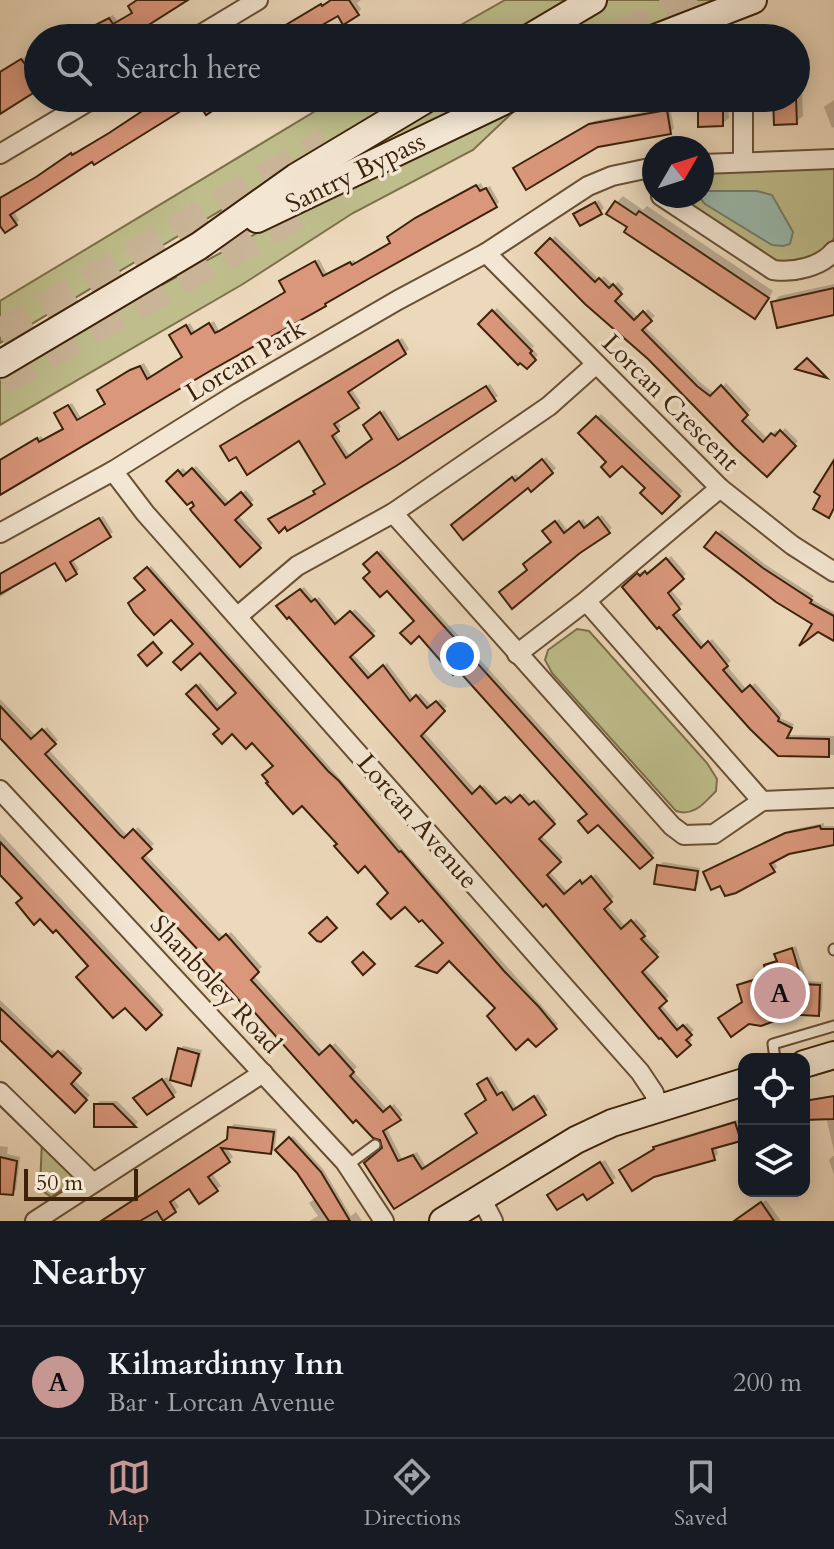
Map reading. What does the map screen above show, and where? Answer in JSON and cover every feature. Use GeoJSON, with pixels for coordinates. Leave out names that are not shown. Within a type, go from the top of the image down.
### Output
{"type":"FeatureCollection","features":[{"type":"Feature","properties":{"kind":"main road"},"geometry":{"type":"LineString","coordinates":[[553,24],[593,0]]}},
{"type":"Feature","properties":{"kind":"main road"},"geometry":{"type":"LineString","coordinates":[[691,24],[753,0]]}},
{"type":"Feature","properties":{"kind":"main road","name":"Santry Bypass"},"geometry":{"type":"LineString","coordinates":[[0,364],[199,246],[296,177],[405,112]]}},
{"type":"Feature","properties":{"kind":"main road","name":"Santry Bypass"},"geometry":{"type":"LineString","coordinates":[[199,246],[481,112]]}},
{"type":"Feature","properties":{"kind":"main road"},"geometry":{"type":"LineString","coordinates":[[810,1062],[834,1055]]}},
{"type":"Feature","properties":{"kind":"main road"},"geometry":{"type":"LineString","coordinates":[[443,1221],[487,1210],[576,1140],[612,1123],[738,1084]]}},
{"type":"Feature","properties":{"kind":"street"},"geometry":{"type":"LineString","coordinates":[[218,24],[258,0]]}},
{"type":"Feature","properties":{"kind":"street"},"geometry":{"type":"LineString","coordinates":[[0,154],[70,112]]}},
{"type":"Feature","properties":{"kind":"street"},"geometry":{"type":"LineString","coordinates":[[743,112],[743,162]]}},
{"type":"Feature","properties":{"kind":"street"},"geometry":{"type":"LineString","coordinates":[[714,163],[834,159]]}},
{"type":"Feature","properties":{"kind":"street","name":"Lorcan Park"},"geometry":{"type":"LineString","coordinates":[[0,533],[113,471],[398,300],[486,253],[588,186],[612,176],[642,170]]}},
{"type":"Feature","properties":{"kind":"street"},"geometry":{"type":"LineString","coordinates":[[679,208],[773,270],[821,263],[834,251]]}},
{"type":"Feature","properties":{"kind":"street","name":"Lorcan Crescent"},"geometry":{"type":"LineString","coordinates":[[486,253],[720,488],[792,545],[834,572]]}},
{"type":"Feature","properties":{"kind":"street"},"geometry":{"type":"LineString","coordinates":[[238,616],[297,566],[393,513],[549,406],[595,365]]}},
{"type":"Feature","properties":{"kind":"street","name":"Lorcan Avenue"},"geometry":{"type":"LineString","coordinates":[[113,471],[145,513],[640,1072],[654,1093],[658,1107]]}},
{"type":"Feature","properties":{"kind":"street"},"geometry":{"type":"LineString","coordinates":[[517,654],[586,601],[720,488]]}},
{"type":"Feature","properties":{"kind":"street"},"geometry":{"type":"LineString","coordinates":[[393,513],[672,826],[684,835],[714,834],[762,801],[834,798]]}},
{"type":"Feature","properties":{"kind":"street"},"geometry":{"type":"LineString","coordinates":[[586,601],[762,801]]}},
{"type":"Feature","properties":{"kind":"street","name":"Shanboley Road"},"geometry":{"type":"LineString","coordinates":[[0,790],[348,1165],[384,1221]]}},
{"type":"Feature","properties":{"kind":"street"},"geometry":{"type":"LineString","coordinates":[[35,1221],[263,1073]]}},
{"type":"Feature","properties":{"kind":"street"},"geometry":{"type":"LineString","coordinates":[[0,1092],[93,1183]]}},
{"type":"Feature","properties":{"kind":"lane"},"geometry":{"type":"LineString","coordinates":[[774,1053],[773,1044],[834,1026]]}},
{"type":"Feature","properties":{"kind":"lane"},"geometry":{"type":"LineString","coordinates":[[348,1165],[375,1145]]}},
{"type":"Feature","properties":{"kind":"shaded area"},"geometry":{"type":"Polygon","coordinates":[[[505,0],[572,0],[532,24],[463,24],[505,0]]]}},
{"type":"Feature","properties":{"kind":"shaded area"},"geometry":{"type":"Polygon","coordinates":[[[604,0],[726,0],[667,24],[564,24],[604,0]]]}},
{"type":"Feature","properties":{"kind":"shaded area"},"geometry":{"type":"Polygon","coordinates":[[[314,112],[385,112],[0,343],[0,301],[314,112]]]}},
{"type":"Feature","properties":{"kind":"shaded area"},"geometry":{"type":"Polygon","coordinates":[[[419,112],[463,112],[299,191],[419,112]]]}},
{"type":"Feature","properties":{"kind":"shaded area"},"geometry":{"type":"Polygon","coordinates":[[[513,112],[473,150],[353,213],[243,284],[0,425],[0,378],[103,317],[268,227],[487,120],[513,112]]]}},
{"type":"Feature","properties":{"kind":"shaded area"},"geometry":{"type":"Polygon","coordinates":[[[834,167],[834,238],[828,248],[819,256],[776,263],[692,208],[714,208],[714,172],[834,167]]]}},
{"type":"Feature","properties":{"kind":"shaded area"},"geometry":{"type":"Polygon","coordinates":[[[577,629],[589,631],[707,763],[717,779],[716,791],[698,808],[688,812],[676,811],[552,673],[545,660],[548,650],[577,629]]]}},
{"type":"Feature","properties":{"kind":"shaded area"},"geometry":{"type":"Polygon","coordinates":[[[42,1139],[73,1170],[73,1182],[51,1197],[40,1189],[42,1139]]]}},
{"type":"Feature","properties":{"kind":"water"},"geometry":{"type":"Polygon","coordinates":[[[714,191],[757,191],[772,195],[793,232],[790,244],[772,245],[712,208],[714,208],[714,191]]]}},
{"type":"Feature","properties":{"kind":"building"},"geometry":{"type":"Polygon","coordinates":[[[137,0],[188,0],[150,24],[113,24],[132,13],[128,6],[137,0]]]}},
{"type":"Feature","properties":{"kind":"building"},"geometry":{"type":"Polygon","coordinates":[[[331,0],[349,0],[359,15],[345,24],[338,16],[324,24],[287,24],[321,4],[331,0]]]}},
{"type":"Feature","properties":{"kind":"building"},"geometry":{"type":"Polygon","coordinates":[[[109,18],[113,24],[97,24],[109,18]]]}},
{"type":"Feature","properties":{"kind":"building"},"geometry":{"type":"Polygon","coordinates":[[[21,59],[24,63],[24,99],[0,114],[0,72],[21,59]]]}},
{"type":"Feature","properties":{"kind":"building"},"geometry":{"type":"Polygon","coordinates":[[[141,112],[179,112],[94,165],[92,162],[10,215],[17,225],[5,233],[0,226],[0,198],[141,112]]]}},
{"type":"Feature","properties":{"kind":"building"},"geometry":{"type":"Polygon","coordinates":[[[667,112],[671,134],[642,136],[642,139],[598,147],[526,190],[513,168],[589,124],[667,112]]]}},
{"type":"Feature","properties":{"kind":"building"},"geometry":{"type":"Polygon","coordinates":[[[698,112],[723,112],[723,126],[698,127],[698,112]]]}},
{"type":"Feature","properties":{"kind":"building"},"geometry":{"type":"Polygon","coordinates":[[[774,112],[797,112],[797,124],[774,125],[774,112]]]}},
{"type":"Feature","properties":{"kind":"building"},"geometry":{"type":"Polygon","coordinates":[[[476,185],[480,191],[486,188],[497,207],[0,495],[0,460],[37,438],[39,442],[63,429],[54,413],[68,405],[77,420],[105,404],[97,390],[130,370],[140,366],[147,379],[182,357],[169,335],[186,325],[191,334],[209,323],[215,333],[285,292],[279,281],[315,261],[323,276],[350,262],[352,265],[390,243],[387,237],[415,218],[476,185]]]}},
{"type":"Feature","properties":{"kind":"building"},"geometry":{"type":"Polygon","coordinates":[[[615,201],[636,215],[639,211],[769,298],[755,319],[624,232],[627,227],[606,214],[615,201]]]}},
{"type":"Feature","properties":{"kind":"building"},"geometry":{"type":"Polygon","coordinates":[[[595,202],[602,214],[580,226],[573,214],[595,202]]]}},
{"type":"Feature","properties":{"kind":"building"},"geometry":{"type":"Polygon","coordinates":[[[550,238],[595,282],[599,278],[609,288],[613,284],[622,294],[615,301],[634,320],[643,311],[652,321],[642,330],[697,386],[710,396],[721,385],[748,415],[742,421],[763,442],[771,433],[775,436],[780,430],[796,446],[767,477],[535,253],[550,238]]]}},
{"type":"Feature","properties":{"kind":"building"},"geometry":{"type":"Polygon","coordinates":[[[834,288],[834,315],[777,328],[771,302],[834,288]]]}},
{"type":"Feature","properties":{"kind":"building"},"geometry":{"type":"Polygon","coordinates":[[[492,310],[532,351],[530,353],[536,360],[527,369],[520,363],[518,365],[478,324],[492,310]]]}},
{"type":"Feature","properties":{"kind":"building"},"geometry":{"type":"Polygon","coordinates":[[[398,340],[406,354],[348,392],[359,408],[334,424],[339,431],[332,436],[346,458],[372,439],[363,425],[380,412],[398,440],[486,386],[496,401],[396,466],[279,533],[268,519],[315,494],[313,491],[325,484],[299,441],[247,475],[236,457],[229,461],[220,446],[398,340]]]}},
{"type":"Feature","properties":{"kind":"building"},"geometry":{"type":"Polygon","coordinates":[[[807,358],[827,378],[795,369],[807,358]]]}},
{"type":"Feature","properties":{"kind":"building"},"geometry":{"type":"Polygon","coordinates":[[[596,416],[680,496],[662,514],[640,493],[645,488],[622,466],[610,477],[601,467],[606,462],[578,433],[596,416]]]}},
{"type":"Feature","properties":{"kind":"building"},"geometry":{"type":"Polygon","coordinates":[[[542,459],[553,473],[531,492],[528,488],[463,540],[451,525],[512,477],[515,481],[542,459]]]}},
{"type":"Feature","properties":{"kind":"building"},"geometry":{"type":"Polygon","coordinates":[[[834,460],[834,508],[829,518],[813,509],[820,496],[814,492],[834,460]]]}},
{"type":"Feature","properties":{"kind":"building"},"geometry":{"type":"Polygon","coordinates":[[[192,468],[225,505],[241,492],[252,505],[235,520],[261,548],[240,567],[192,512],[192,502],[187,505],[166,481],[178,470],[183,476],[192,468]]]}},
{"type":"Feature","properties":{"kind":"building"},"geometry":{"type":"Polygon","coordinates":[[[598,517],[610,533],[580,553],[512,609],[499,592],[527,570],[523,564],[551,542],[542,531],[555,521],[564,533],[579,521],[584,528],[598,517]]]}},
{"type":"Feature","properties":{"kind":"building"},"geometry":{"type":"Polygon","coordinates":[[[99,518],[111,537],[70,562],[77,574],[66,581],[55,563],[0,594],[0,574],[99,518]]]}},
{"type":"Feature","properties":{"kind":"building"},"geometry":{"type":"Polygon","coordinates":[[[716,532],[812,600],[810,603],[834,616],[834,641],[818,632],[799,646],[812,624],[776,602],[704,547],[716,532]]]}},
{"type":"Feature","properties":{"kind":"building"},"geometry":{"type":"Polygon","coordinates":[[[377,552],[653,858],[640,869],[598,825],[588,833],[578,821],[587,814],[458,670],[453,675],[419,636],[411,644],[400,633],[414,621],[387,591],[380,597],[363,578],[370,572],[363,564],[377,552]]]}},
{"type":"Feature","properties":{"kind":"building"},"geometry":{"type":"Polygon","coordinates":[[[666,558],[684,579],[668,593],[680,609],[673,615],[701,648],[708,641],[728,666],[723,670],[742,692],[750,685],[779,718],[778,721],[792,728],[787,738],[829,739],[829,757],[778,756],[659,627],[657,629],[622,587],[637,573],[640,576],[645,571],[647,574],[666,558]]]}},
{"type":"Feature","properties":{"kind":"building"},"geometry":{"type":"Polygon","coordinates":[[[147,567],[557,1029],[536,1047],[528,1039],[516,1050],[487,1016],[495,1008],[449,961],[437,973],[416,966],[443,943],[405,907],[391,919],[377,904],[388,893],[365,866],[358,873],[334,846],[337,844],[302,806],[293,814],[266,783],[262,775],[273,766],[252,743],[246,749],[232,734],[222,744],[213,734],[219,729],[186,694],[196,685],[217,710],[236,693],[200,653],[181,670],[173,662],[193,644],[171,620],[154,635],[134,613],[128,603],[145,590],[134,578],[147,567]]]}},
{"type":"Feature","properties":{"kind":"building"},"geometry":{"type":"Polygon","coordinates":[[[300,589],[311,602],[315,599],[335,624],[350,611],[374,636],[350,657],[368,678],[383,665],[410,701],[416,695],[427,708],[436,701],[445,711],[421,736],[472,794],[480,786],[496,804],[505,797],[511,803],[520,795],[529,805],[534,801],[555,824],[539,839],[561,862],[547,875],[564,894],[580,880],[582,884],[591,876],[612,902],[604,909],[621,929],[631,920],[645,936],[641,939],[658,957],[642,972],[667,1001],[659,1008],[677,1030],[683,1025],[692,1035],[686,1040],[691,1045],[677,1057],[546,904],[543,907],[289,617],[287,619],[276,606],[300,589]]]}},
{"type":"Feature","properties":{"kind":"building"},"geometry":{"type":"Polygon","coordinates":[[[153,642],[162,653],[147,666],[138,655],[153,642]]]}},
{"type":"Feature","properties":{"kind":"building"},"geometry":{"type":"Polygon","coordinates":[[[0,706],[31,739],[42,729],[56,744],[45,754],[120,835],[124,838],[133,829],[152,849],[142,858],[219,940],[226,934],[259,972],[251,980],[319,1055],[330,1045],[354,1072],[350,1076],[383,1112],[390,1106],[401,1120],[383,1131],[398,1161],[413,1155],[422,1169],[477,1133],[465,1114],[486,1100],[477,1084],[487,1078],[497,1095],[502,1092],[513,1110],[534,1096],[546,1115],[394,1209],[364,1163],[382,1148],[380,1140],[373,1138],[356,1120],[353,1123],[248,1005],[245,1007],[199,955],[201,953],[0,738],[0,706]]]}},
{"type":"Feature","properties":{"kind":"building"},"geometry":{"type":"Polygon","coordinates":[[[820,826],[821,829],[834,829],[834,845],[789,854],[770,864],[775,872],[736,893],[725,896],[720,886],[711,890],[703,872],[785,833],[820,826]]]}},
{"type":"Feature","properties":{"kind":"building"},"geometry":{"type":"Polygon","coordinates":[[[0,842],[162,1015],[146,1030],[125,1008],[113,1018],[76,977],[88,966],[56,930],[53,933],[40,919],[34,925],[16,903],[22,898],[0,875],[0,842]]]}},
{"type":"Feature","properties":{"kind":"building"},"geometry":{"type":"Polygon","coordinates":[[[657,865],[698,871],[695,890],[654,884],[657,865]]]}},
{"type":"Feature","properties":{"kind":"building"},"geometry":{"type":"Polygon","coordinates":[[[327,917],[337,928],[321,942],[317,941],[309,933],[327,917]]]}},
{"type":"Feature","properties":{"kind":"building"},"geometry":{"type":"Polygon","coordinates":[[[792,948],[803,984],[820,985],[819,1016],[781,1014],[780,1019],[761,1026],[749,1024],[731,1037],[718,1018],[742,1002],[737,985],[767,976],[764,965],[777,961],[774,954],[792,948]]]}},
{"type":"Feature","properties":{"kind":"building"},"geometry":{"type":"Polygon","coordinates":[[[363,952],[375,964],[363,975],[352,962],[363,952]]]}},
{"type":"Feature","properties":{"kind":"building"},"geometry":{"type":"Polygon","coordinates":[[[0,1008],[52,1057],[58,1051],[81,1073],[71,1084],[87,1100],[75,1113],[0,1040],[0,1008]]]}},
{"type":"Feature","properties":{"kind":"building"},"geometry":{"type":"Polygon","coordinates":[[[178,1048],[199,1054],[191,1086],[170,1080],[178,1048]]]}},
{"type":"Feature","properties":{"kind":"building"},"geometry":{"type":"Polygon","coordinates":[[[162,1079],[174,1097],[147,1115],[133,1098],[162,1079]]]}},
{"type":"Feature","properties":{"kind":"building"},"geometry":{"type":"Polygon","coordinates":[[[834,1096],[834,1119],[810,1120],[810,1100],[834,1096]]]}},
{"type":"Feature","properties":{"kind":"building"},"geometry":{"type":"Polygon","coordinates":[[[94,1104],[113,1104],[136,1127],[94,1127],[94,1104]]]}},
{"type":"Feature","properties":{"kind":"building"},"geometry":{"type":"Polygon","coordinates":[[[735,1122],[738,1132],[738,1142],[712,1149],[715,1160],[654,1177],[632,1191],[619,1170],[653,1147],[735,1122]]]}},
{"type":"Feature","properties":{"kind":"building"},"geometry":{"type":"Polygon","coordinates":[[[228,1127],[274,1132],[271,1154],[221,1148],[230,1162],[208,1177],[218,1191],[199,1204],[189,1189],[170,1202],[176,1212],[163,1221],[157,1211],[140,1221],[101,1221],[227,1139],[228,1127]]]}},
{"type":"Feature","properties":{"kind":"building"},"geometry":{"type":"Polygon","coordinates":[[[289,1137],[321,1172],[350,1221],[329,1221],[297,1173],[275,1150],[289,1137]]]}},
{"type":"Feature","properties":{"kind":"building"},"geometry":{"type":"Polygon","coordinates":[[[0,1157],[17,1161],[13,1195],[0,1194],[0,1157]]]}},
{"type":"Feature","properties":{"kind":"building"},"geometry":{"type":"Polygon","coordinates":[[[600,1162],[613,1183],[587,1200],[583,1194],[557,1210],[547,1195],[600,1162]]]}},
{"type":"Feature","properties":{"kind":"building"},"geometry":{"type":"Polygon","coordinates":[[[761,1202],[774,1221],[734,1221],[761,1202]]]}},
{"type":"Feature","properties":{"kind":"tunnel"},"geometry":{"type":"LineString","coordinates":[[649,24],[697,0]]}},
{"type":"Feature","properties":{"kind":"tunnel"},"geometry":{"type":"LineString","coordinates":[[0,336],[328,144]]}},
{"type":"Feature","properties":{"kind":"tunnel"},"geometry":{"type":"LineString","coordinates":[[0,379],[309,206]]}},
{"type":"Feature","properties":{"kind":"place","name":"Kilmardinny Inn"},"geometry":{"type":"Point","coordinates":[780,993]}}]}
